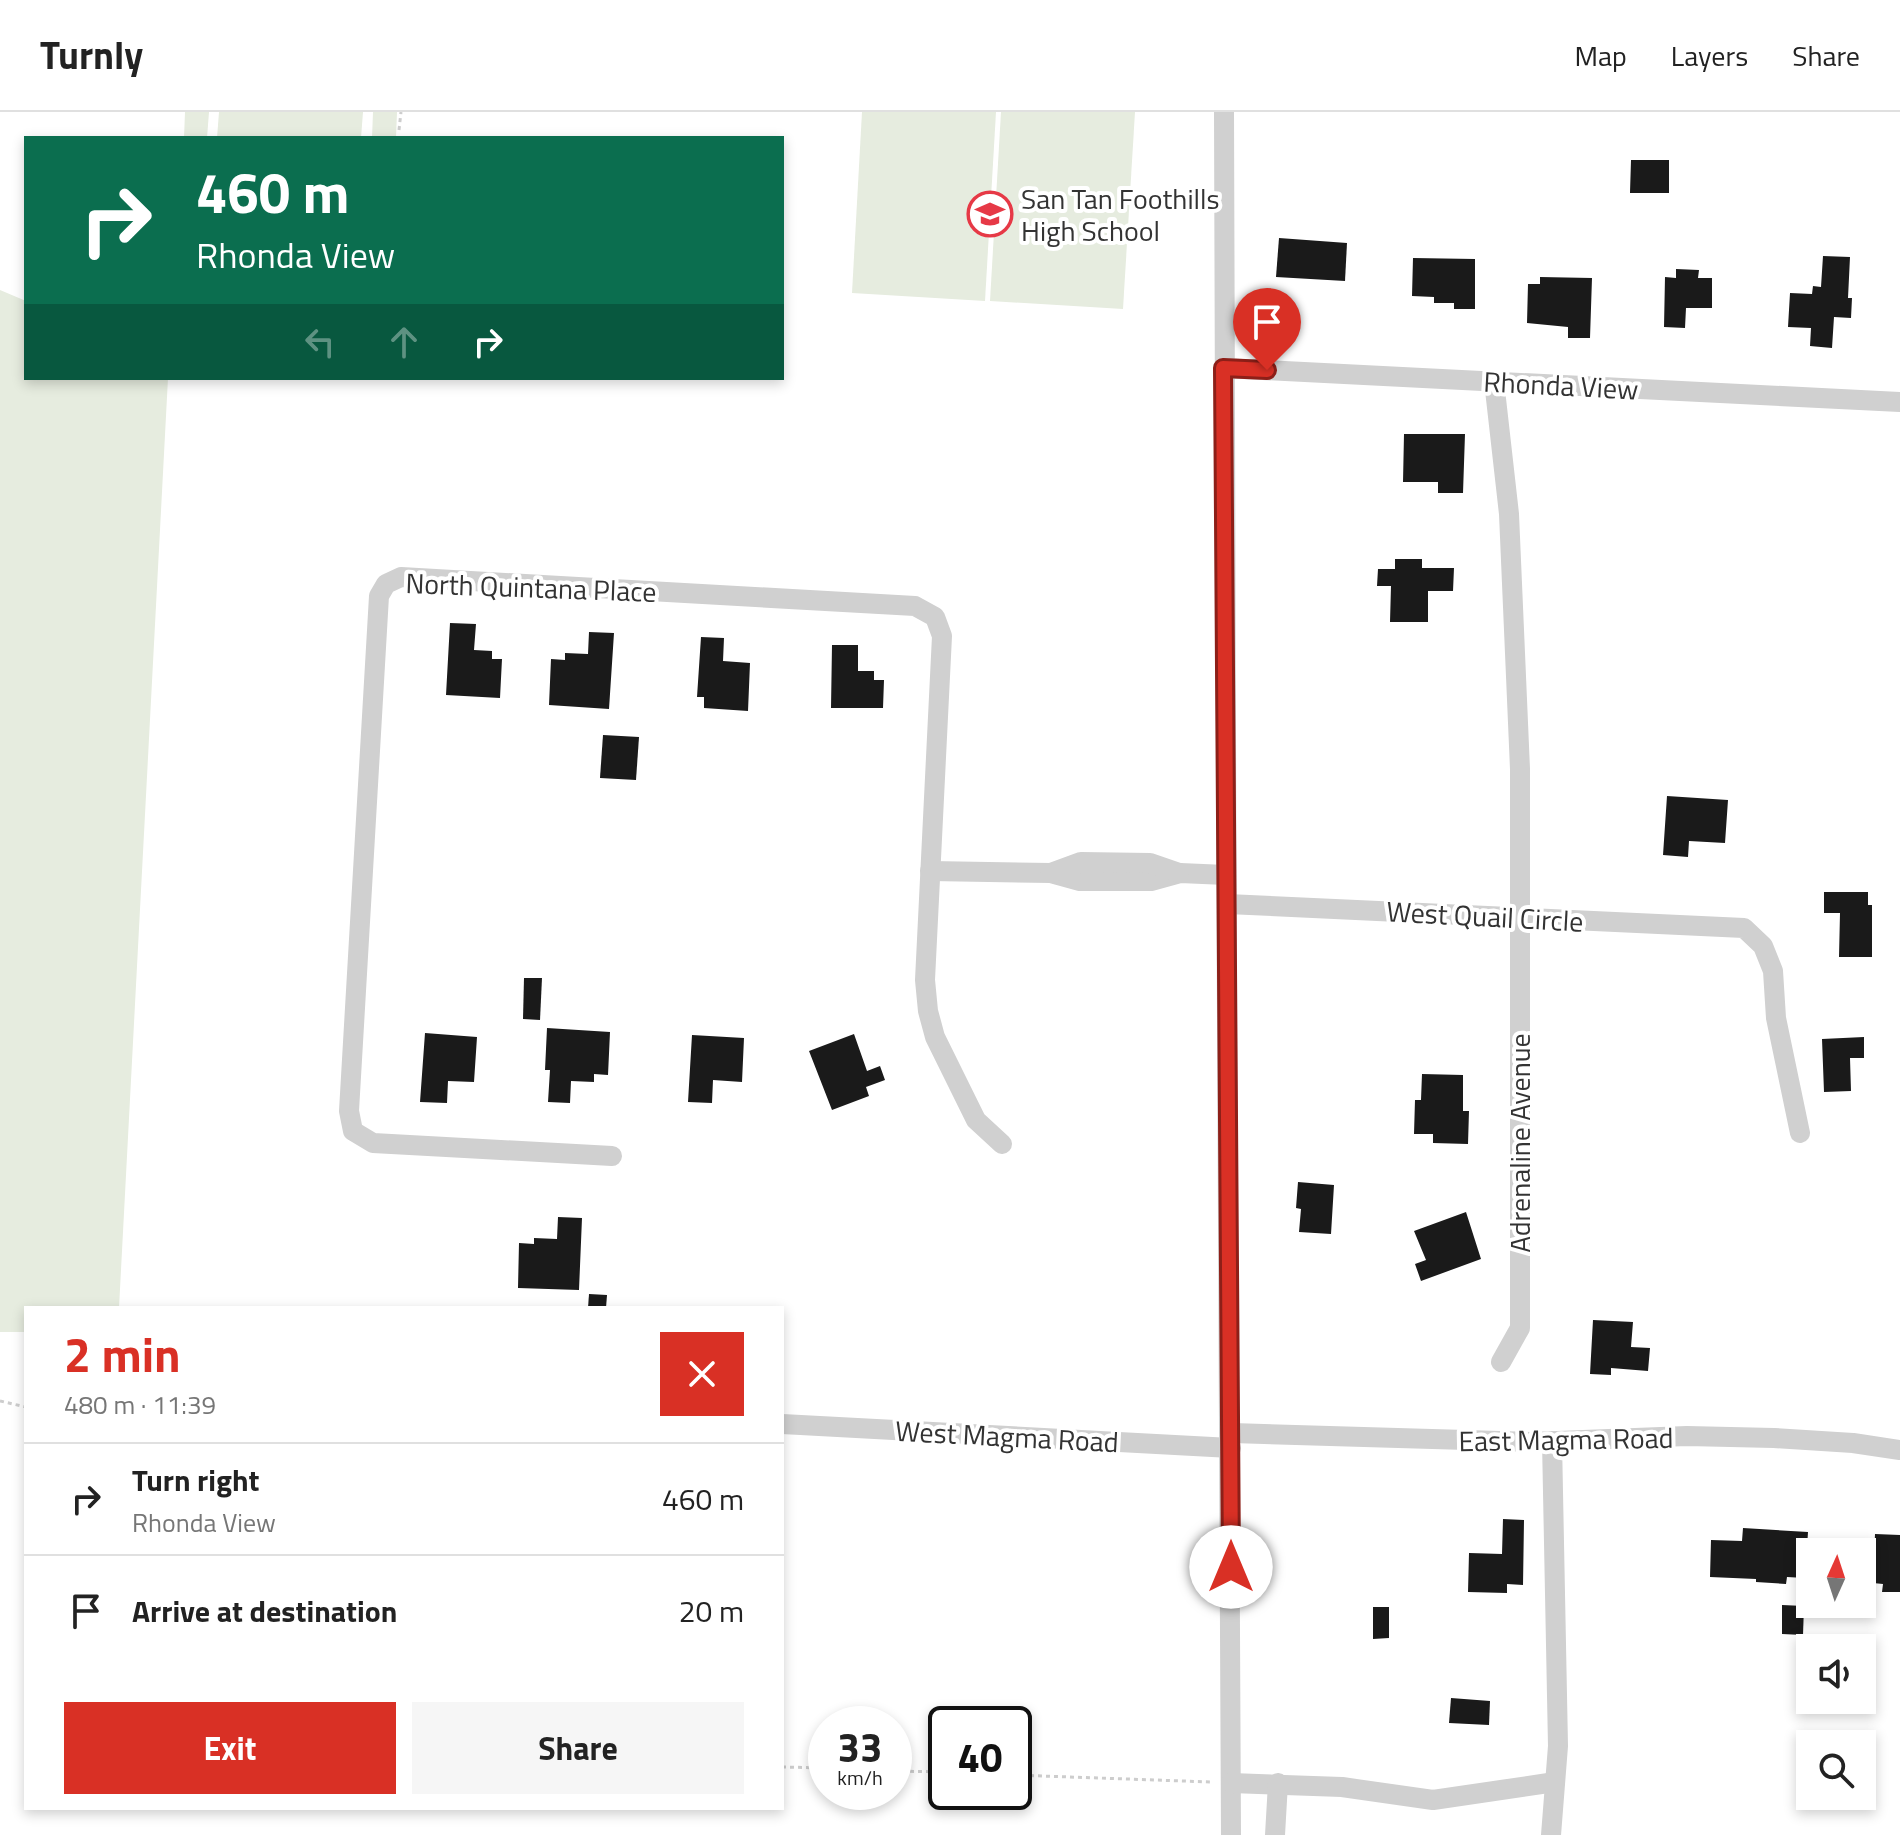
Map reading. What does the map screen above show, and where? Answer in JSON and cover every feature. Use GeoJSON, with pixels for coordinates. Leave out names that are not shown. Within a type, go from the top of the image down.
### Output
{"type":"FeatureCollection","features":[{"type":"Feature","properties":{"kind":"street"},"geometry":{"type":"LineString","coordinates":[[1224,112],[1226,875],[1232,1441],[1231,1835]]}},
{"type":"Feature","properties":{"kind":"street","name":"Rhonda View"},"geometry":{"type":"LineString","coordinates":[[1223,368],[1900,402]]}},
{"type":"Feature","properties":{"kind":"street","name":"Adrenaline Avenue"},"geometry":{"type":"LineString","coordinates":[[1494,381],[1509,514],[1520,769],[1520,1328],[1501,1362]]}},
{"type":"Feature","properties":{"kind":"street","name":"North Quintana Place"},"geometry":{"type":"LineString","coordinates":[[612,1156],[373,1143],[353,1131],[349,1111],[379,596],[386,584],[401,577],[915,606],[935,617],[942,636],[925,980],[928,1011],[935,1037],[976,1120],[1002,1144]]}},
{"type":"Feature","properties":{"kind":"street"},"geometry":{"type":"LineString","coordinates":[[930,871],[1051,873],[1080,881],[1151,881],[1180,873],[1226,875]]}},
{"type":"Feature","properties":{"kind":"street","name":"West Quail Circle"},"geometry":{"type":"LineString","coordinates":[[1227,904],[1744,928],[1763,946],[1773,971],[1776,1018],[1800,1133]]}},
{"type":"Feature","properties":{"kind":"street","name":"West Magma Road"},"geometry":{"type":"LineString","coordinates":[[784,1424],[1232,1441]]}},
{"type":"Feature","properties":{"kind":"street","name":"East Magma Road"},"geometry":{"type":"LineString","coordinates":[[1232,1441],[1552,1441],[1687,1436],[1853,1443],[1900,1450]]}},
{"type":"Feature","properties":{"kind":"street"},"geometry":{"type":"LineString","coordinates":[[1551,1835],[1558,1660],[1552,1441]]}},
{"type":"Feature","properties":{"kind":"street"},"geometry":{"type":"LineString","coordinates":[[1231,1783],[1278,1783],[1376,1791],[1433,1800],[1555,1782]]}},
{"type":"Feature","properties":{"kind":"street"},"geometry":{"type":"LineString","coordinates":[[1275,1835],[1278,1783]]}},
{"type":"Feature","properties":{"kind":"path"},"geometry":{"type":"LineString","coordinates":[[399,130],[401,112]]}},
{"type":"Feature","properties":{"kind":"path"},"geometry":{"type":"LineString","coordinates":[[0,1401],[24,1407]]}},
{"type":"Feature","properties":{"kind":"path"},"geometry":{"type":"LineString","coordinates":[[784,1767],[808,1768]]}},
{"type":"Feature","properties":{"kind":"path"},"geometry":{"type":"LineString","coordinates":[[1032,1776],[1231,1783]]}},
{"type":"Feature","properties":{"kind":"shaded area"},"geometry":{"type":"Polygon","coordinates":[[[185,112],[209,112],[207,136],[184,136],[185,112]]]}},
{"type":"Feature","properties":{"kind":"shaded area"},"geometry":{"type":"Polygon","coordinates":[[[219,112],[363,112],[361,136],[217,136],[219,112]]]}},
{"type":"Feature","properties":{"kind":"shaded area"},"geometry":{"type":"Polygon","coordinates":[[[373,112],[397,112],[396,136],[372,136],[373,112]]]}},
{"type":"Feature","properties":{"kind":"shaded area"},"geometry":{"type":"Polygon","coordinates":[[[862,112],[996,112],[985,301],[852,293],[862,112]]]}},
{"type":"Feature","properties":{"kind":"shaded area"},"geometry":{"type":"Polygon","coordinates":[[[1001,112],[1135,112],[1123,309],[990,301],[1001,112]]]}},
{"type":"Feature","properties":{"kind":"shaded area"},"geometry":{"type":"Polygon","coordinates":[[[0,290],[24,300],[24,380],[168,380],[119,1306],[24,1306],[24,1332],[0,1332],[0,290]]]}},
{"type":"Feature","properties":{"kind":"building"},"geometry":{"type":"Polygon","coordinates":[[[1631,160],[1669,160],[1669,193],[1630,193],[1631,160]]]}},
{"type":"Feature","properties":{"kind":"building"},"geometry":{"type":"Polygon","coordinates":[[[1279,238],[1347,243],[1345,281],[1276,277],[1279,238]]]}},
{"type":"Feature","properties":{"kind":"building"},"geometry":{"type":"Polygon","coordinates":[[[1823,256],[1850,257],[1848,298],[1852,298],[1851,318],[1834,317],[1832,348],[1810,346],[1811,328],[1788,327],[1790,293],[1812,294],[1813,286],[1821,287],[1823,256]]]}},
{"type":"Feature","properties":{"kind":"building"},"geometry":{"type":"Polygon","coordinates":[[[1413,258],[1475,259],[1475,309],[1454,309],[1454,303],[1434,303],[1434,297],[1412,296],[1413,258]]]}},
{"type":"Feature","properties":{"kind":"building"},"geometry":{"type":"Polygon","coordinates":[[[1676,269],[1699,270],[1698,278],[1712,278],[1712,308],[1686,308],[1685,328],[1664,327],[1665,277],[1676,278],[1676,269]]]}},
{"type":"Feature","properties":{"kind":"building"},"geometry":{"type":"Polygon","coordinates":[[[1540,277],[1592,278],[1590,338],[1568,338],[1568,327],[1527,323],[1528,284],[1540,284],[1540,277]]]}},
{"type":"Feature","properties":{"kind":"building"},"geometry":{"type":"Polygon","coordinates":[[[1404,434],[1465,434],[1463,493],[1438,493],[1438,482],[1403,482],[1404,434]]]}},
{"type":"Feature","properties":{"kind":"building"},"geometry":{"type":"Polygon","coordinates":[[[1395,559],[1422,559],[1422,568],[1454,568],[1453,591],[1428,591],[1428,622],[1390,622],[1391,586],[1377,586],[1378,569],[1395,569],[1395,559]]]}},
{"type":"Feature","properties":{"kind":"building"},"geometry":{"type":"Polygon","coordinates":[[[450,623],[476,624],[474,650],[492,651],[492,659],[502,659],[500,698],[446,695],[450,623]]]}},
{"type":"Feature","properties":{"kind":"building"},"geometry":{"type":"Polygon","coordinates":[[[589,632],[614,633],[609,709],[549,705],[551,659],[565,660],[565,653],[588,654],[589,632]]]}},
{"type":"Feature","properties":{"kind":"building"},"geometry":{"type":"Polygon","coordinates":[[[701,637],[724,638],[723,661],[750,663],[748,711],[704,708],[704,697],[697,697],[701,637]]]}},
{"type":"Feature","properties":{"kind":"building"},"geometry":{"type":"Polygon","coordinates":[[[832,645],[858,645],[858,671],[874,671],[874,680],[884,680],[883,708],[831,708],[832,645]]]}},
{"type":"Feature","properties":{"kind":"building"},"geometry":{"type":"Polygon","coordinates":[[[603,735],[639,737],[636,780],[600,778],[603,735]]]}},
{"type":"Feature","properties":{"kind":"building"},"geometry":{"type":"Polygon","coordinates":[[[1667,796],[1728,800],[1725,843],[1689,841],[1688,857],[1663,855],[1667,796]]]}},
{"type":"Feature","properties":{"kind":"building"},"geometry":{"type":"Polygon","coordinates":[[[1824,892],[1868,892],[1868,905],[1872,905],[1872,957],[1839,957],[1840,913],[1824,913],[1824,892]]]}},
{"type":"Feature","properties":{"kind":"building"},"geometry":{"type":"Polygon","coordinates":[[[524,978],[542,978],[540,1020],[523,1019],[524,978]]]}},
{"type":"Feature","properties":{"kind":"building"},"geometry":{"type":"Polygon","coordinates":[[[547,1028],[610,1032],[608,1075],[594,1074],[594,1082],[571,1081],[570,1103],[548,1102],[550,1070],[545,1070],[547,1028]]]}},
{"type":"Feature","properties":{"kind":"building"},"geometry":{"type":"Polygon","coordinates":[[[425,1033],[477,1037],[474,1082],[448,1081],[447,1103],[420,1102],[425,1033]]]}},
{"type":"Feature","properties":{"kind":"building"},"geometry":{"type":"Polygon","coordinates":[[[854,1034],[867,1071],[880,1066],[885,1080],[866,1087],[869,1096],[832,1110],[809,1051],[854,1034]]]}},
{"type":"Feature","properties":{"kind":"building"},"geometry":{"type":"Polygon","coordinates":[[[692,1035],[744,1038],[742,1082],[713,1080],[712,1103],[688,1102],[692,1035]]]}},
{"type":"Feature","properties":{"kind":"building"},"geometry":{"type":"Polygon","coordinates":[[[1864,1037],[1864,1058],[1850,1058],[1851,1091],[1824,1092],[1822,1039],[1864,1037]]]}},
{"type":"Feature","properties":{"kind":"building"},"geometry":{"type":"Polygon","coordinates":[[[1422,1074],[1463,1075],[1463,1111],[1469,1111],[1468,1144],[1433,1143],[1433,1134],[1414,1134],[1415,1100],[1421,1100],[1422,1074]]]}},
{"type":"Feature","properties":{"kind":"building"},"geometry":{"type":"Polygon","coordinates":[[[1298,1182],[1334,1185],[1331,1234],[1299,1232],[1301,1209],[1296,1208],[1298,1182]]]}},
{"type":"Feature","properties":{"kind":"building"},"geometry":{"type":"Polygon","coordinates":[[[1466,1212],[1481,1259],[1421,1281],[1415,1264],[1426,1260],[1414,1231],[1466,1212]]]}},
{"type":"Feature","properties":{"kind":"building"},"geometry":{"type":"Polygon","coordinates":[[[558,1217],[582,1218],[579,1290],[518,1288],[519,1243],[534,1244],[534,1238],[557,1239],[558,1217]]]}},
{"type":"Feature","properties":{"kind":"building"},"geometry":{"type":"Polygon","coordinates":[[[589,1294],[607,1295],[606,1306],[588,1306],[589,1294]]]}},
{"type":"Feature","properties":{"kind":"building"},"geometry":{"type":"Polygon","coordinates":[[[1593,1320],[1633,1322],[1631,1347],[1650,1348],[1648,1371],[1611,1368],[1611,1375],[1590,1374],[1593,1320]]]}},
{"type":"Feature","properties":{"kind":"building"},"geometry":{"type":"Polygon","coordinates":[[[1503,1519],[1524,1520],[1523,1585],[1507,1584],[1507,1593],[1468,1592],[1469,1553],[1502,1554],[1503,1519]]]}},
{"type":"Feature","properties":{"kind":"building"},"geometry":{"type":"Polygon","coordinates":[[[1743,1528],[1808,1532],[1808,1538],[1796,1538],[1796,1578],[1787,1577],[1786,1584],[1710,1577],[1711,1540],[1742,1541],[1743,1528]]]}},
{"type":"Feature","properties":{"kind":"building"},"geometry":{"type":"Polygon","coordinates":[[[1875,1534],[1900,1535],[1900,1592],[1882,1592],[1883,1584],[1876,1583],[1875,1534]]]}},
{"type":"Feature","properties":{"kind":"building"},"geometry":{"type":"Polygon","coordinates":[[[1782,1605],[1796,1606],[1796,1618],[1804,1618],[1803,1634],[1782,1634],[1782,1605]]]}},
{"type":"Feature","properties":{"kind":"building"},"geometry":{"type":"Polygon","coordinates":[[[1373,1607],[1389,1607],[1389,1638],[1373,1639],[1373,1607]]]}},
{"type":"Feature","properties":{"kind":"building"},"geometry":{"type":"Polygon","coordinates":[[[1451,1698],[1490,1701],[1489,1725],[1449,1723],[1451,1698]]]}},
{"type":"Feature","properties":{"kind":"place","name":"San Tan Foothills High School"},"geometry":{"type":"Point","coordinates":[990,214]}},
{"type":"Feature","properties":{"kind":"route"},"geometry":{"type":"LineString","coordinates":[[1231,1567],[1223,368],[1267,370]]}}]}
